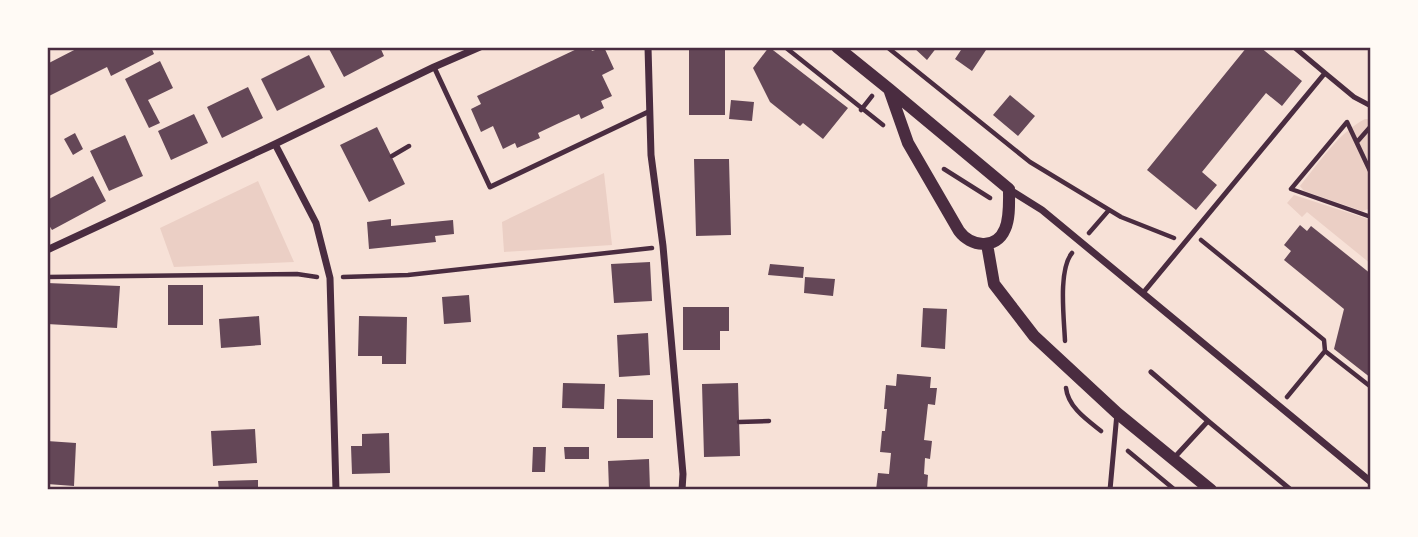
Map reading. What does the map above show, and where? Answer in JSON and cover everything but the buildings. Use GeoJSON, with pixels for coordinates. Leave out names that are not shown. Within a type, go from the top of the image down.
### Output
{"type":"FeatureCollection","features":[{"type":"Feature","properties":{"kind":"street"},"geometry":{"type":"LineString","coordinates":[[47,250],[481,47]]}},
{"type":"Feature","properties":{"kind":"street"},"geometry":{"type":"LineString","coordinates":[[648,47],[648,112],[663,246],[682,490]]}},
{"type":"Feature","properties":{"kind":"street"},"geometry":{"type":"LineString","coordinates":[[837,47],[1009,189],[1042,210],[1371,482]]}},
{"type":"Feature","properties":{"kind":"street"},"geometry":{"type":"LineString","coordinates":[[885,86],[908,143],[959,231],[971,242],[987,244],[1002,236],[1006,228],[1009,189]]}},
{"type":"Feature","properties":{"kind":"street"},"geometry":{"type":"LineString","coordinates":[[275,144],[316,223],[330,278],[336,490]]}},
{"type":"Feature","properties":{"kind":"street"},"geometry":{"type":"LineString","coordinates":[[987,244],[994,284],[1034,336],[1116,413],[1211,490]]}},
{"type":"Feature","properties":{"kind":"lane"},"geometry":{"type":"LineString","coordinates":[[1294,47],[1354,97],[1371,106]]}},
{"type":"Feature","properties":{"kind":"lane"},"geometry":{"type":"LineString","coordinates":[[434,67],[490,187],[648,112]]}},
{"type":"Feature","properties":{"kind":"lane"},"geometry":{"type":"LineString","coordinates":[[1143,293],[1325,73]]}},
{"type":"Feature","properties":{"kind":"lane"},"geometry":{"type":"LineString","coordinates":[[1151,372],[1291,490]]}},
{"type":"Feature","properties":{"kind":"lane"},"geometry":{"type":"LineString","coordinates":[[1110,490],[1116,413]]}},
{"type":"Feature","properties":{"kind":"lane"},"geometry":{"type":"LineString","coordinates":[[1173,459],[1208,421]]}},
{"type":"Feature","properties":{"kind":"path"},"geometry":{"type":"LineString","coordinates":[[785,47],[862,111],[885,86],[899,57]]}},
{"type":"Feature","properties":{"kind":"path"},"geometry":{"type":"LineString","coordinates":[[887,47],[1030,162],[1121,217],[1185,242]]}},
{"type":"Feature","properties":{"kind":"path"},"geometry":{"type":"LineString","coordinates":[[1369,215],[1290,189],[1349,120],[1371,173]]}},
{"type":"Feature","properties":{"kind":"path"},"geometry":{"type":"LineString","coordinates":[[1357,142],[1370,123]]}},
{"type":"Feature","properties":{"kind":"path"},"geometry":{"type":"LineString","coordinates":[[391,156],[409,146]]}},
{"type":"Feature","properties":{"kind":"path"},"geometry":{"type":"LineString","coordinates":[[1109,210],[1068,259],[1064,277],[1067,396],[1083,417],[1175,490]]}},
{"type":"Feature","properties":{"kind":"path"},"geometry":{"type":"LineString","coordinates":[[1192,232],[1324,340],[1325,351],[1279,406]]}},
{"type":"Feature","properties":{"kind":"path"},"geometry":{"type":"LineString","coordinates":[[47,277],[297,274],[330,278],[408,275],[663,246]]}},
{"type":"Feature","properties":{"kind":"path"},"geometry":{"type":"LineString","coordinates":[[1325,351],[1371,387]]}},
{"type":"Feature","properties":{"kind":"path"},"geometry":{"type":"LineString","coordinates":[[740,422],[769,421]]}},
{"type":"Feature","properties":{"kind":"shaded area"},"geometry":{"type":"Polygon","coordinates":[[[1365,119],[1371,119],[1369,209],[1362,211],[1304,191],[1300,186],[1330,149],[1346,132],[1365,119]]]}},
{"type":"Feature","properties":{"kind":"shaded area"},"geometry":{"type":"Polygon","coordinates":[[[604,173],[612,245],[504,252],[502,222],[604,173]]]}},
{"type":"Feature","properties":{"kind":"shaded area"},"geometry":{"type":"Polygon","coordinates":[[[258,181],[294,262],[174,267],[160,228],[258,181]]]}},
{"type":"Feature","properties":{"kind":"shaded area"},"geometry":{"type":"Polygon","coordinates":[[[1294,195],[1371,220],[1371,264],[1307,212],[1302,217],[1287,203],[1294,195]]]}}]}
